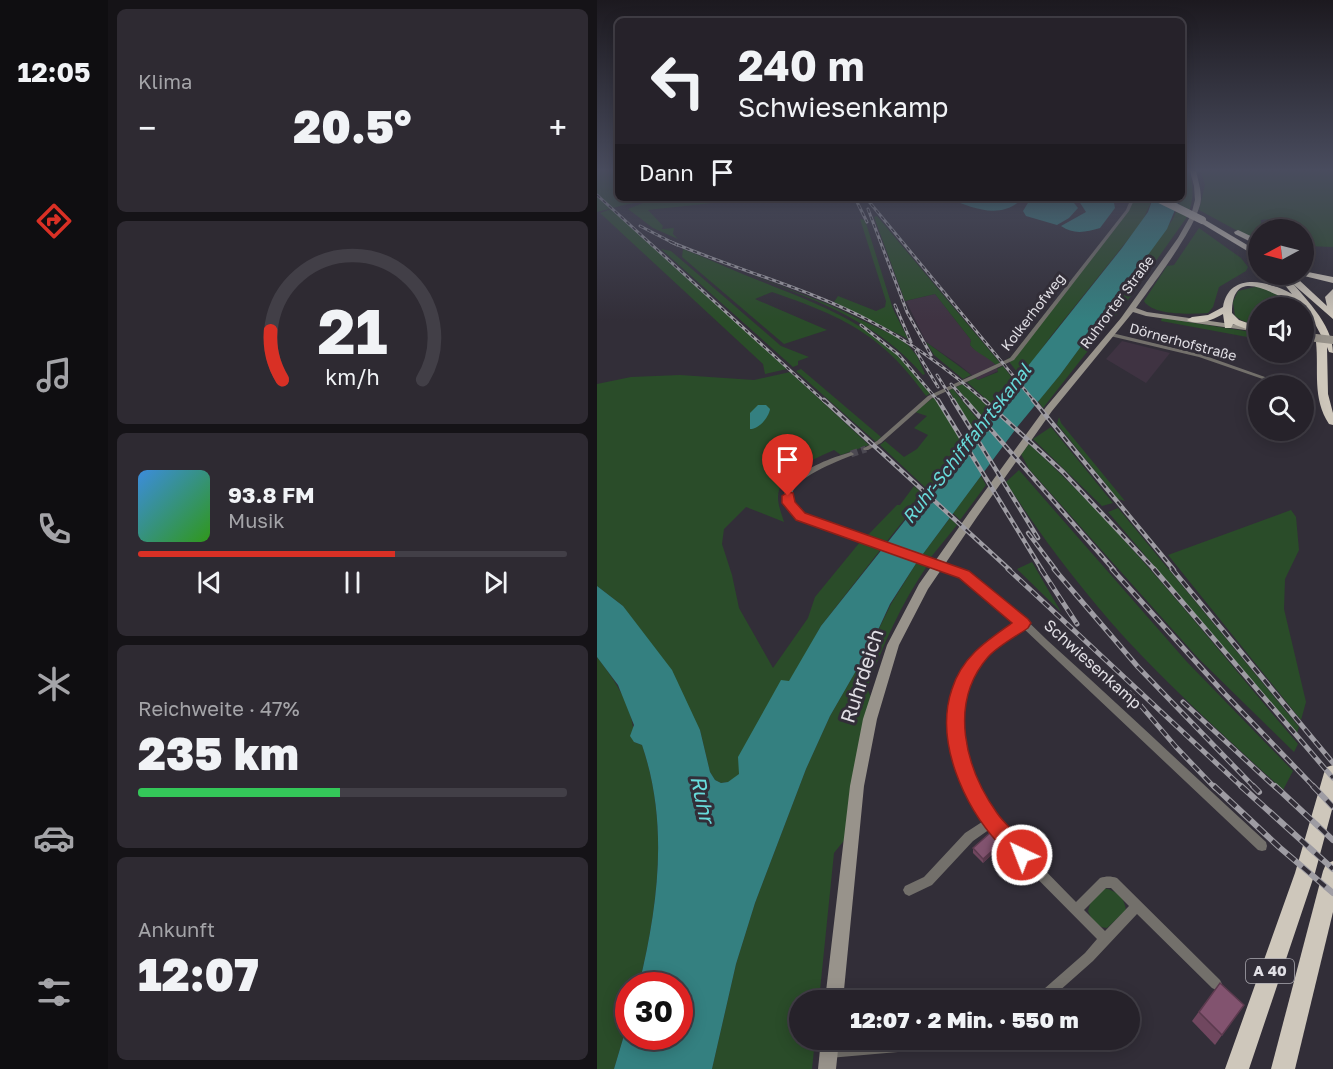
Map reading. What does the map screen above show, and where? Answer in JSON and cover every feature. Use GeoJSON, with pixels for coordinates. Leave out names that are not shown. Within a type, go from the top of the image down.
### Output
{"type":"FeatureCollection","features":[{"type":"Feature","properties":{"kind":"highway"},"geometry":{"type":"LineString","coordinates":[[1207,221],[1248,248]]}},
{"type":"Feature","properties":{"kind":"highway"},"geometry":{"type":"LineString","coordinates":[[1209,221],[1248,239]]}},
{"type":"Feature","properties":{"kind":"highway"},"geometry":{"type":"LineString","coordinates":[[1314,276],[1333,280]]}},
{"type":"Feature","properties":{"kind":"highway"},"geometry":{"type":"LineString","coordinates":[[1225,326],[1225,312],[1230,290],[1248,280]]}},
{"type":"Feature","properties":{"kind":"highway"},"geometry":{"type":"LineString","coordinates":[[1193,320],[1210,318],[1225,312],[1233,292],[1247,285],[1272,287],[1287,297]]}},
{"type":"Feature","properties":{"kind":"highway"},"geometry":{"type":"LineString","coordinates":[[1282,285],[1292,297]]}},
{"type":"Feature","properties":{"kind":"highway"},"geometry":{"type":"LineString","coordinates":[[1289,285],[1318,321],[1333,350]]}},
{"type":"Feature","properties":{"kind":"highway"},"geometry":{"type":"LineString","coordinates":[[1298,285],[1333,329]]}},
{"type":"Feature","properties":{"kind":"highway"},"geometry":{"type":"LineString","coordinates":[[1299,285],[1333,316]]}},
{"type":"Feature","properties":{"kind":"highway"},"geometry":{"type":"LineString","coordinates":[[1333,292],[1329,301],[1333,310]]}},
{"type":"Feature","properties":{"kind":"highway"},"geometry":{"type":"LineString","coordinates":[[1225,312],[1236,322],[1248,326]]}},
{"type":"Feature","properties":{"kind":"highway"},"geometry":{"type":"LineString","coordinates":[[1314,331],[1333,363]]}},
{"type":"Feature","properties":{"kind":"highway"},"geometry":{"type":"LineString","coordinates":[[1321,342],[1324,375],[1321,401],[1333,422]]}},
{"type":"Feature","properties":{"kind":"highway","name":"A 40"},"geometry":{"type":"LineString","coordinates":[[1237,1069],[1305,873],[1333,773]]}},
{"type":"Feature","properties":{"kind":"highway","name":"A 40"},"geometry":{"type":"LineString","coordinates":[[1283,1069],[1333,871]]}},
{"type":"Feature","properties":{"kind":"main road","name":"Ruhrorter Straße"},"geometry":{"type":"LineString","coordinates":[[1049,409],[1124,320],[1191,221]]}},
{"type":"Feature","properties":{"kind":"main road"},"geometry":{"type":"LineString","coordinates":[[1137,300],[1143,307],[1172,317]]}},
{"type":"Feature","properties":{"kind":"main road"},"geometry":{"type":"LineString","coordinates":[[1131,309],[1156,312]]}},
{"type":"Feature","properties":{"kind":"main road"},"geometry":{"type":"LineString","coordinates":[[1131,309],[1146,314],[1248,329]]}},
{"type":"Feature","properties":{"kind":"main road"},"geometry":{"type":"LineString","coordinates":[[1124,320],[1146,314]]}},
{"type":"Feature","properties":{"kind":"main road"},"geometry":{"type":"LineString","coordinates":[[1314,338],[1333,340]]}},
{"type":"Feature","properties":{"kind":"main road","name":"Ruhrdeich"},"geometry":{"type":"LineString","coordinates":[[835,990],[857,786],[870,719],[893,645],[923,587],[1049,409]]}},
{"type":"Feature","properties":{"kind":"street","name":"Kolkerhofweg"},"geometry":{"type":"LineString","coordinates":[[866,449],[879,442],[930,396],[1012,359],[1120,221]]}},
{"type":"Feature","properties":{"kind":"street","name":"Dörnerhofstraße"},"geometry":{"type":"LineString","coordinates":[[1112,335],[1201,356],[1256,375]]}},
{"type":"Feature","properties":{"kind":"street","name":"Schwiesenkamp"},"geometry":{"type":"LineString","coordinates":[[848,455],[811,470],[797,479],[791,488],[789,503],[800,516],[950,569],[975,582],[1134,723],[1261,845]]}},
{"type":"Feature","properties":{"kind":"street"},"geometry":{"type":"LineString","coordinates":[[1023,623],[984,651],[970,669],[960,688],[955,711],[962,763],[974,793],[991,822],[1105,939]]}},
{"type":"Feature","properties":{"kind":"street"},"geometry":{"type":"LineString","coordinates":[[909,890],[928,881],[969,837],[991,822]]}},
{"type":"Feature","properties":{"kind":"street"},"geometry":{"type":"LineString","coordinates":[[1076,910],[1108,880],[1113,882],[1216,984]]}},
{"type":"Feature","properties":{"kind":"street"},"geometry":{"type":"LineString","coordinates":[[1051,990],[1089,957],[1137,905]]}},
{"type":"Feature","properties":{"kind":"street"},"geometry":{"type":"LineString","coordinates":[[829,1053],[858,1050]]}},
{"type":"Feature","properties":{"kind":"shaded area"},"geometry":{"type":"Polygon","coordinates":[[[609,221],[624,221],[787,369],[765,374],[763,364],[609,221]]]}},
{"type":"Feature","properties":{"kind":"shaded area"},"geometry":{"type":"Polygon","coordinates":[[[644,221],[658,221],[663,226],[662,229],[674,228],[673,234],[678,239],[653,228],[644,221]]]}},
{"type":"Feature","properties":{"kind":"shaded area"},"geometry":{"type":"Polygon","coordinates":[[[861,221],[865,221],[893,309],[908,339],[834,302],[838,296],[876,311],[885,307],[886,301],[861,221]]]}},
{"type":"Feature","properties":{"kind":"shaded area"},"geometry":{"type":"Polygon","coordinates":[[[875,221],[881,221],[1000,363],[996,365],[970,345],[971,340],[935,294],[905,301],[875,221]]]}},
{"type":"Feature","properties":{"kind":"shaded area"},"geometry":{"type":"Polygon","coordinates":[[[1118,221],[1143,221],[1021,377],[1007,359],[1011,357],[1118,221]]]}},
{"type":"Feature","properties":{"kind":"shaded area"},"geometry":{"type":"Polygon","coordinates":[[[1172,221],[1184,221],[1131,296],[1043,408],[1038,401],[1060,375],[1172,221]]]}},
{"type":"Feature","properties":{"kind":"shaded area"},"geometry":{"type":"Polygon","coordinates":[[[1219,221],[1248,221],[1248,237],[1219,221]]]}},
{"type":"Feature","properties":{"kind":"shaded area"},"geometry":{"type":"Polygon","coordinates":[[[1314,221],[1333,221],[1333,247],[1314,246],[1314,221]]]}},
{"type":"Feature","properties":{"kind":"shaded area"},"geometry":{"type":"Polygon","coordinates":[[[1199,228],[1241,258],[1248,267],[1246,271],[1219,287],[1213,307],[1208,313],[1193,314],[1164,312],[1149,306],[1144,301],[1167,266],[1174,265],[1199,228]]]}},
{"type":"Feature","properties":{"kind":"shaded area"},"geometry":{"type":"Polygon","coordinates":[[[661,249],[671,251],[781,346],[809,357],[798,361],[798,365],[793,367],[661,249]]]}},
{"type":"Feature","properties":{"kind":"shaded area"},"geometry":{"type":"Polygon","coordinates":[[[683,249],[811,302],[854,323],[893,351],[931,393],[926,396],[893,357],[876,342],[840,319],[772,292],[755,299],[827,330],[784,344],[682,257],[683,249]]]}},
{"type":"Feature","properties":{"kind":"shaded area"},"geometry":{"type":"Polygon","coordinates":[[[746,273],[828,304],[895,336],[908,345],[917,356],[925,374],[923,375],[885,339],[864,325],[818,302],[746,273]]]}},
{"type":"Feature","properties":{"kind":"shaded area"},"geometry":{"type":"Polygon","coordinates":[[[1259,286],[1287,297],[1248,297],[1248,323],[1235,316],[1233,302],[1238,291],[1259,286]]]}},
{"type":"Feature","properties":{"kind":"shaded area"},"geometry":{"type":"Polygon","coordinates":[[[935,294],[971,340],[970,345],[984,353],[996,365],[998,371],[978,380],[926,342],[906,301],[935,294]]]}},
{"type":"Feature","properties":{"kind":"shaded area"},"geometry":{"type":"Polygon","coordinates":[[[1162,318],[1248,331],[1248,337],[1161,321],[1162,318]]]}},
{"type":"Feature","properties":{"kind":"shaded area"},"geometry":{"type":"Polygon","coordinates":[[[1122,341],[1170,353],[1146,383],[1106,359],[1122,341]]]}},
{"type":"Feature","properties":{"kind":"shaded area"},"geometry":{"type":"Polygon","coordinates":[[[926,342],[971,375],[963,379],[934,355],[926,342]]]}},
{"type":"Feature","properties":{"kind":"shaded area"},"geometry":{"type":"Polygon","coordinates":[[[1003,366],[1016,383],[996,408],[967,382],[998,372],[997,369],[1003,366]]]}},
{"type":"Feature","properties":{"kind":"shaded area"},"geometry":{"type":"Polygon","coordinates":[[[801,369],[881,437],[876,442],[796,371],[801,369]]]}},
{"type":"Feature","properties":{"kind":"shaded area"},"geometry":{"type":"Polygon","coordinates":[[[790,372],[869,445],[841,455],[834,450],[808,462],[791,474],[784,481],[778,498],[784,522],[746,507],[724,529],[722,544],[739,608],[773,668],[808,618],[815,597],[860,542],[881,549],[821,626],[740,774],[729,782],[721,783],[715,780],[710,772],[700,730],[623,606],[597,586],[597,384],[631,377],[680,375],[754,380],[790,372]]]}},
{"type":"Feature","properties":{"kind":"shaded area"},"geometry":{"type":"Polygon","coordinates":[[[963,384],[993,411],[985,421],[956,387],[963,384]]]}},
{"type":"Feature","properties":{"kind":"shaded area"},"geometry":{"type":"Polygon","coordinates":[[[953,389],[982,425],[975,433],[949,390],[953,389]]]}},
{"type":"Feature","properties":{"kind":"shaded area"},"geometry":{"type":"Polygon","coordinates":[[[934,397],[964,446],[928,490],[880,445],[885,441],[904,457],[917,449],[928,435],[914,428],[927,416],[915,412],[934,397]]]}},
{"type":"Feature","properties":{"kind":"shaded area"},"geometry":{"type":"Polygon","coordinates":[[[1059,417],[1061,423],[1125,501],[1118,499],[1057,424],[1059,417]]]}},
{"type":"Feature","properties":{"kind":"shaded area"},"geometry":{"type":"Polygon","coordinates":[[[1051,427],[1113,503],[1102,506],[1033,439],[1051,427]]]}},
{"type":"Feature","properties":{"kind":"shaded area"},"geometry":{"type":"Polygon","coordinates":[[[1029,444],[1101,515],[1168,590],[1298,744],[1294,752],[1198,658],[1029,469],[1021,454],[1029,444]]]}},
{"type":"Feature","properties":{"kind":"shaded area"},"geometry":{"type":"Polygon","coordinates":[[[1019,470],[1187,662],[1293,771],[1283,790],[1163,678],[1093,601],[1048,543],[1006,482],[1019,470]]]}},
{"type":"Feature","properties":{"kind":"shaded area"},"geometry":{"type":"Polygon","coordinates":[[[981,476],[986,485],[960,520],[953,513],[981,476]]]}},
{"type":"Feature","properties":{"kind":"shaded area"},"geometry":{"type":"Polygon","coordinates":[[[914,486],[924,495],[887,541],[867,536],[897,505],[900,505],[914,486]]]}},
{"type":"Feature","properties":{"kind":"shaded area"},"geometry":{"type":"Polygon","coordinates":[[[1118,508],[1299,727],[1297,733],[1108,512],[1118,508]]]}},
{"type":"Feature","properties":{"kind":"shaded area"},"geometry":{"type":"Polygon","coordinates":[[[1291,510],[1296,517],[1299,550],[1285,579],[1284,609],[1306,702],[1301,720],[1168,555],[1291,510]]]}},
{"type":"Feature","properties":{"kind":"shaded area"},"geometry":{"type":"Polygon","coordinates":[[[950,518],[957,525],[931,557],[922,555],[950,518]]]}},
{"type":"Feature","properties":{"kind":"shaded area"},"geometry":{"type":"Polygon","coordinates":[[[917,562],[927,566],[893,625],[867,688],[871,697],[846,838],[834,853],[820,990],[789,990],[789,1050],[814,1050],[812,1069],[712,1069],[736,964],[755,903],[806,769],[830,716],[872,643],[891,604],[917,562]]]}},
{"type":"Feature","properties":{"kind":"shaded area"},"geometry":{"type":"Polygon","coordinates":[[[1032,562],[1061,612],[1017,569],[1032,562]]]}},
{"type":"Feature","properties":{"kind":"shaded area"},"geometry":{"type":"Polygon","coordinates":[[[597,657],[611,676],[628,707],[634,742],[642,745],[656,805],[658,865],[651,925],[642,972],[615,972],[615,1050],[620,1050],[614,1069],[597,1069],[597,657]]]}},
{"type":"Feature","properties":{"kind":"shaded area"},"geometry":{"type":"Polygon","coordinates":[[[1104,888],[1119,895],[1126,910],[1107,928],[1095,922],[1088,911],[1091,901],[1104,888]]]}},
{"type":"Feature","properties":{"kind":"water"},"geometry":{"type":"Polygon","coordinates":[[[1043,221],[1064,221],[1057,225],[1043,221]]]}},
{"type":"Feature","properties":{"kind":"water"},"geometry":{"type":"Polygon","coordinates":[[[1070,221],[1105,221],[1100,228],[1085,231],[1075,232],[1061,226],[1070,221]]]}},
{"type":"Feature","properties":{"kind":"water"},"geometry":{"type":"Polygon","coordinates":[[[1142,221],[1170,221],[1167,229],[1060,375],[1018,426],[917,562],[890,604],[872,643],[830,716],[806,769],[755,903],[736,964],[712,1069],[614,1069],[620,1050],[693,1050],[693,972],[642,972],[651,925],[658,865],[656,805],[642,745],[634,742],[630,736],[634,725],[618,685],[597,657],[597,586],[623,606],[672,670],[700,730],[710,772],[715,780],[721,783],[728,782],[739,774],[738,757],[781,680],[789,681],[821,626],[1142,221]]]}},
{"type":"Feature","properties":{"kind":"water"},"geometry":{"type":"Polygon","coordinates":[[[758,405],[766,405],[770,409],[769,412],[760,425],[750,429],[750,413],[758,405]]]}},
{"type":"Feature","properties":{"kind":"building"},"geometry":{"type":"Polygon","coordinates":[[[990,833],[1000,844],[983,859],[973,848],[990,833]]]}},
{"type":"Feature","properties":{"kind":"building"},"geometry":{"type":"Polygon","coordinates":[[[1220,983],[1244,1005],[1222,1035],[1199,1012],[1220,983]]]}},
{"type":"Feature","properties":{"kind":"tunnel"},"geometry":{"type":"LineString","coordinates":[[851,454],[866,449]]}},
{"type":"Feature","properties":{"kind":"railway"},"geometry":{"type":"LineString","coordinates":[[626,221],[825,402]]}},
{"type":"Feature","properties":{"kind":"railway"},"geometry":{"type":"LineString","coordinates":[[873,221],[907,312],[931,355]]}},
{"type":"Feature","properties":{"kind":"railway"},"geometry":{"type":"LineString","coordinates":[[885,221],[1035,402]]}},
{"type":"Feature","properties":{"kind":"railway"},"geometry":{"type":"LineString","coordinates":[[640,226],[672,242]]}},
{"type":"Feature","properties":{"kind":"railway"},"geometry":{"type":"LineString","coordinates":[[672,242],[797,289],[870,321],[931,358],[986,402]]}},
{"type":"Feature","properties":{"kind":"railway"},"geometry":{"type":"LineString","coordinates":[[672,242],[677,245]]}},
{"type":"Feature","properties":{"kind":"railway"},"geometry":{"type":"LineString","coordinates":[[895,305],[911,342]]}},
{"type":"Feature","properties":{"kind":"railway"},"geometry":{"type":"LineString","coordinates":[[861,325],[899,355],[939,402]]}},
{"type":"Feature","properties":{"kind":"railway"},"geometry":{"type":"LineString","coordinates":[[916,351],[938,387]]}},
{"type":"Feature","properties":{"kind":"railway"},"geometry":{"type":"LineString","coordinates":[[937,375],[954,402]]}},
{"type":"Feature","properties":{"kind":"railway"},"geometry":{"type":"LineString","coordinates":[[951,384],[967,402]]}},
{"type":"Feature","properties":{"kind":"railway"},"geometry":{"type":"LineString","coordinates":[[824,400],[1010,570]]}},
{"type":"Feature","properties":{"kind":"railway"},"geometry":{"type":"LineString","coordinates":[[938,400],[1042,570]]}},
{"type":"Feature","properties":{"kind":"railway"},"geometry":{"type":"LineString","coordinates":[[953,400],[1038,538]]}},
{"type":"Feature","properties":{"kind":"railway"},"geometry":{"type":"LineString","coordinates":[[965,400],[1114,570]]}},
{"type":"Feature","properties":{"kind":"railway"},"geometry":{"type":"LineString","coordinates":[[984,400],[1063,472],[1155,570]]}},
{"type":"Feature","properties":{"kind":"railway"},"geometry":{"type":"LineString","coordinates":[[1033,400],[1174,570]]}},
{"type":"Feature","properties":{"kind":"railway"},"geometry":{"type":"LineString","coordinates":[[1028,533],[1056,570]]}},
{"type":"Feature","properties":{"kind":"railway"},"geometry":{"type":"LineString","coordinates":[[1008,569],[1243,788]]}},
{"type":"Feature","properties":{"kind":"railway"},"geometry":{"type":"LineString","coordinates":[[1041,569],[1077,624]]}},
{"type":"Feature","properties":{"kind":"railway"},"geometry":{"type":"LineString","coordinates":[[1054,569],[1138,667],[1255,788]]}},
{"type":"Feature","properties":{"kind":"railway"},"geometry":{"type":"LineString","coordinates":[[1112,569],[1224,693],[1315,788]]}},
{"type":"Feature","properties":{"kind":"railway"},"geometry":{"type":"LineString","coordinates":[[1154,569],[1333,778]]}},
{"type":"Feature","properties":{"kind":"railway"},"geometry":{"type":"LineString","coordinates":[[1172,569],[1333,763]]}},
{"type":"Feature","properties":{"kind":"railway"},"geometry":{"type":"LineString","coordinates":[[1130,693],[1215,788]]}},
{"type":"Feature","properties":{"kind":"railway"},"geometry":{"type":"LineString","coordinates":[[1183,702],[1276,788]]}},
{"type":"Feature","properties":{"kind":"railway"},"geometry":{"type":"LineString","coordinates":[[1214,786],[1279,847],[1333,893]]}},
{"type":"Feature","properties":{"kind":"railway"},"geometry":{"type":"LineString","coordinates":[[1241,786],[1333,869]]}},
{"type":"Feature","properties":{"kind":"railway"},"geometry":{"type":"LineString","coordinates":[[1275,786],[1333,840]]}},
{"type":"Feature","properties":{"kind":"railway"},"geometry":{"type":"LineString","coordinates":[[1313,786],[1333,807]]}},
{"type":"Feature","properties":{"kind":"railway"},"geometry":{"type":"LineString","coordinates":[[1255,788],[1259,792]]}},
{"type":"Feature","properties":{"kind":"route"},"geometry":{"type":"LineString","coordinates":[[788,496],[789,503],[800,516],[964,574],[1023,623],[984,651],[970,669],[960,688],[955,711],[962,763],[974,793],[991,822],[1022,855]]}},
{"type":"Feature","properties":{"kind":"water label","name":"Ruhr-Schifffahrtskanal"},"geometry":{"type":"Point","coordinates":[967,444]}},
{"type":"Feature","properties":{"kind":"water label","name":"Ruhr"},"geometry":{"type":"Point","coordinates":[702,799]}}]}
